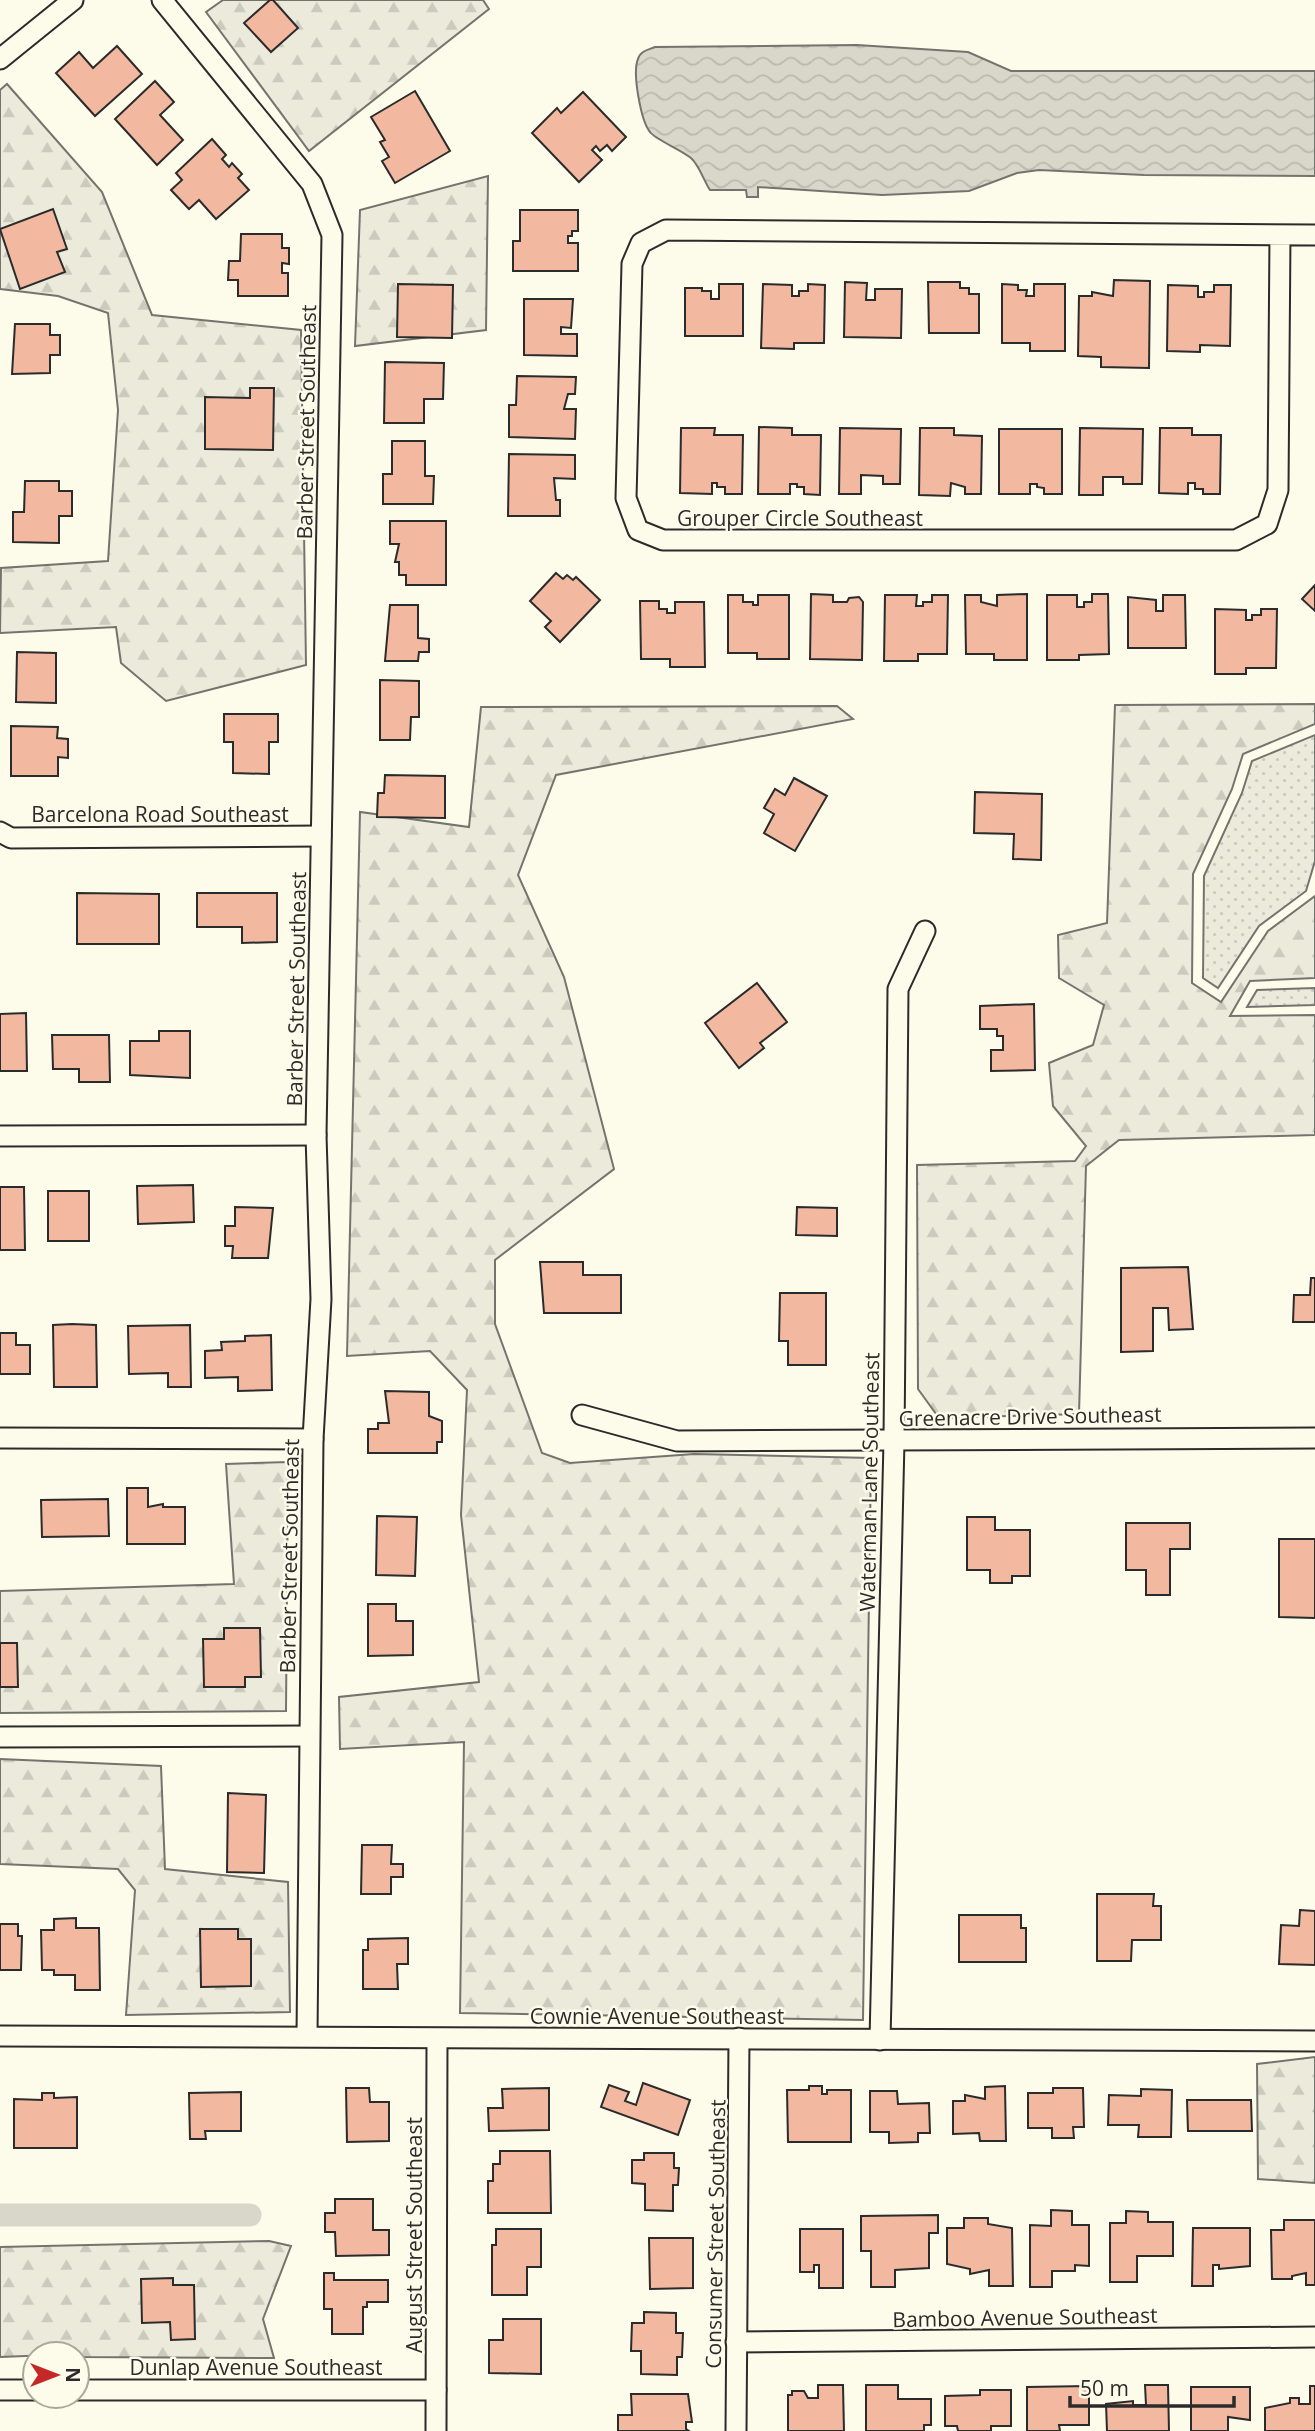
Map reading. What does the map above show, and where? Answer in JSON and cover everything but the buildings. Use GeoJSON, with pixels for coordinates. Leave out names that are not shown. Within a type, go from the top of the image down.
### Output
{"type":"FeatureCollection","features":[{"type":"Feature","properties":{"kind":"street"},"geometry":{"type":"LineString","coordinates":[[0,59],[73,0]]}},
{"type":"Feature","properties":{"kind":"street","name":"Barber Street Southeast"},"geometry":{"type":"LineString","coordinates":[[162,0],[312,184],[332,236],[316,1135],[321,1299],[313,1439],[307,2036]]}},
{"type":"Feature","properties":{"kind":"street","name":"Grouper Circle Southeast"},"geometry":{"type":"LineString","coordinates":[[1280,236],[1278,490],[1267,524],[1236,540],[663,540],[638,530],[626,498],[632,264],[641,243],[666,230],[1315,235]]}},
{"type":"Feature","properties":{"kind":"street","name":"Barcelona Road Southeast"},"geometry":{"type":"LineString","coordinates":[[0,832],[11,838],[321,836]]}},
{"type":"Feature","properties":{"kind":"street","name":"Waterman Lane Southeast"},"geometry":{"type":"LineString","coordinates":[[880,2040],[894,1441],[898,989],[925,931]]}},
{"type":"Feature","properties":{"kind":"street"},"geometry":{"type":"LineString","coordinates":[[0,1136],[316,1135]]}},
{"type":"Feature","properties":{"kind":"street","name":"Greenacre Drive Southeast"},"geometry":{"type":"LineString","coordinates":[[582,1415],[677,1441],[1315,1438]]}},
{"type":"Feature","properties":{"kind":"street"},"geometry":{"type":"LineString","coordinates":[[0,1438],[313,1439]]}},
{"type":"Feature","properties":{"kind":"street"},"geometry":{"type":"LineString","coordinates":[[0,1737],[309,1736]]}},
{"type":"Feature","properties":{"kind":"street","name":"Cownie Avenue Southeast"},"geometry":{"type":"LineString","coordinates":[[0,2036],[307,2036],[437,2040],[739,2038],[1315,2041]]}},
{"type":"Feature","properties":{"kind":"street","name":"Consumer Street Southeast"},"geometry":{"type":"LineString","coordinates":[[736,2431],[739,2038]]}},
{"type":"Feature","properties":{"kind":"street","name":"August Street Southeast"},"geometry":{"type":"LineString","coordinates":[[436,2431],[437,2040]]}},
{"type":"Feature","properties":{"kind":"street","name":"Bamboo Avenue Southeast"},"geometry":{"type":"LineString","coordinates":[[736,2342],[1315,2337]]}},
{"type":"Feature","properties":{"kind":"street"},"geometry":{"type":"LineString","coordinates":[[0,2390],[21,2390]]}},
{"type":"Feature","properties":{"kind":"street","name":"Dunlap Avenue Southeast"},"geometry":{"type":"LineString","coordinates":[[91,2390],[436,2390]]}},
{"type":"Feature","properties":{"kind":"green space"},"geometry":{"type":"Polygon","coordinates":[[[223,0],[483,0],[489,9],[309,151],[206,12],[223,0]]]}},
{"type":"Feature","properties":{"kind":"green space"},"geometry":{"type":"Polygon","coordinates":[[[7,84],[102,192],[152,315],[301,330],[306,665],[166,701],[121,663],[116,627],[0,633],[1,568],[108,561],[118,410],[108,313],[58,296],[0,289],[0,90],[7,84]]]}},
{"type":"Feature","properties":{"kind":"green space"},"geometry":{"type":"Polygon","coordinates":[[[488,176],[486,330],[355,346],[360,210],[488,176]]]}},
{"type":"Feature","properties":{"kind":"green space"},"geometry":{"type":"Polygon","coordinates":[[[1315,704],[1315,724],[1243,754],[1232,789],[1193,874],[1192,983],[1221,1002],[1268,931],[1315,896],[1315,978],[1250,981],[1230,1016],[1315,1015],[1315,1135],[1119,1140],[1086,1166],[1079,1414],[939,1418],[918,1389],[917,1165],[1075,1161],[1086,1146],[1053,1106],[1049,1063],[1093,1045],[1104,1005],[1059,978],[1058,935],[1107,923],[1115,705],[1315,704]]]}},
{"type":"Feature","properties":{"kind":"green space"},"geometry":{"type":"Polygon","coordinates":[[[837,706],[853,719],[556,775],[518,875],[564,977],[614,1169],[495,1260],[495,1324],[542,1453],[570,1463],[694,1454],[871,1458],[863,2020],[460,2013],[464,1742],[340,1749],[339,1697],[479,1682],[461,1515],[467,1390],[430,1351],[347,1356],[360,812],[469,827],[481,707],[837,706]]]}},
{"type":"Feature","properties":{"kind":"green space"},"geometry":{"type":"Polygon","coordinates":[[[1315,735],[1315,861],[1306,891],[1259,926],[1218,988],[1203,978],[1204,876],[1242,793],[1252,761],[1315,735]]]}},
{"type":"Feature","properties":{"kind":"green space"},"geometry":{"type":"Polygon","coordinates":[[[1315,988],[1315,1005],[1247,1007],[1257,990],[1315,988]]]}},
{"type":"Feature","properties":{"kind":"green space"},"geometry":{"type":"Polygon","coordinates":[[[288,1462],[286,1711],[0,1713],[0,1591],[234,1584],[226,1464],[288,1462]]]}},
{"type":"Feature","properties":{"kind":"green space"},"geometry":{"type":"Polygon","coordinates":[[[0,1759],[161,1766],[165,1869],[288,1882],[290,2012],[126,2015],[135,1890],[118,1869],[0,1864],[0,1759]]]}},
{"type":"Feature","properties":{"kind":"green space"},"geometry":{"type":"Polygon","coordinates":[[[1315,2057],[1315,2183],[1258,2179],[1257,2064],[1315,2057]]]}},
{"type":"Feature","properties":{"kind":"green space"},"geometry":{"type":"Polygon","coordinates":[[[269,2241],[291,2246],[263,2319],[274,2358],[91,2357],[91,2340],[21,2340],[21,2356],[0,2357],[0,2247],[269,2241]]]}},
{"type":"Feature","properties":{"kind":"water"},"geometry":{"type":"Polygon","coordinates":[[[857,45],[968,52],[1011,71],[1315,71],[1315,176],[1144,175],[1039,170],[1017,173],[969,191],[882,195],[758,187],[758,197],[747,197],[746,190],[710,190],[694,161],[653,135],[643,118],[638,97],[636,66],[641,54],[655,47],[857,45]]]}},
{"type":"Feature","properties":{"kind":"waterway"},"geometry":{"type":"LineString","coordinates":[[0,2215],[250,2215]]}}]}
